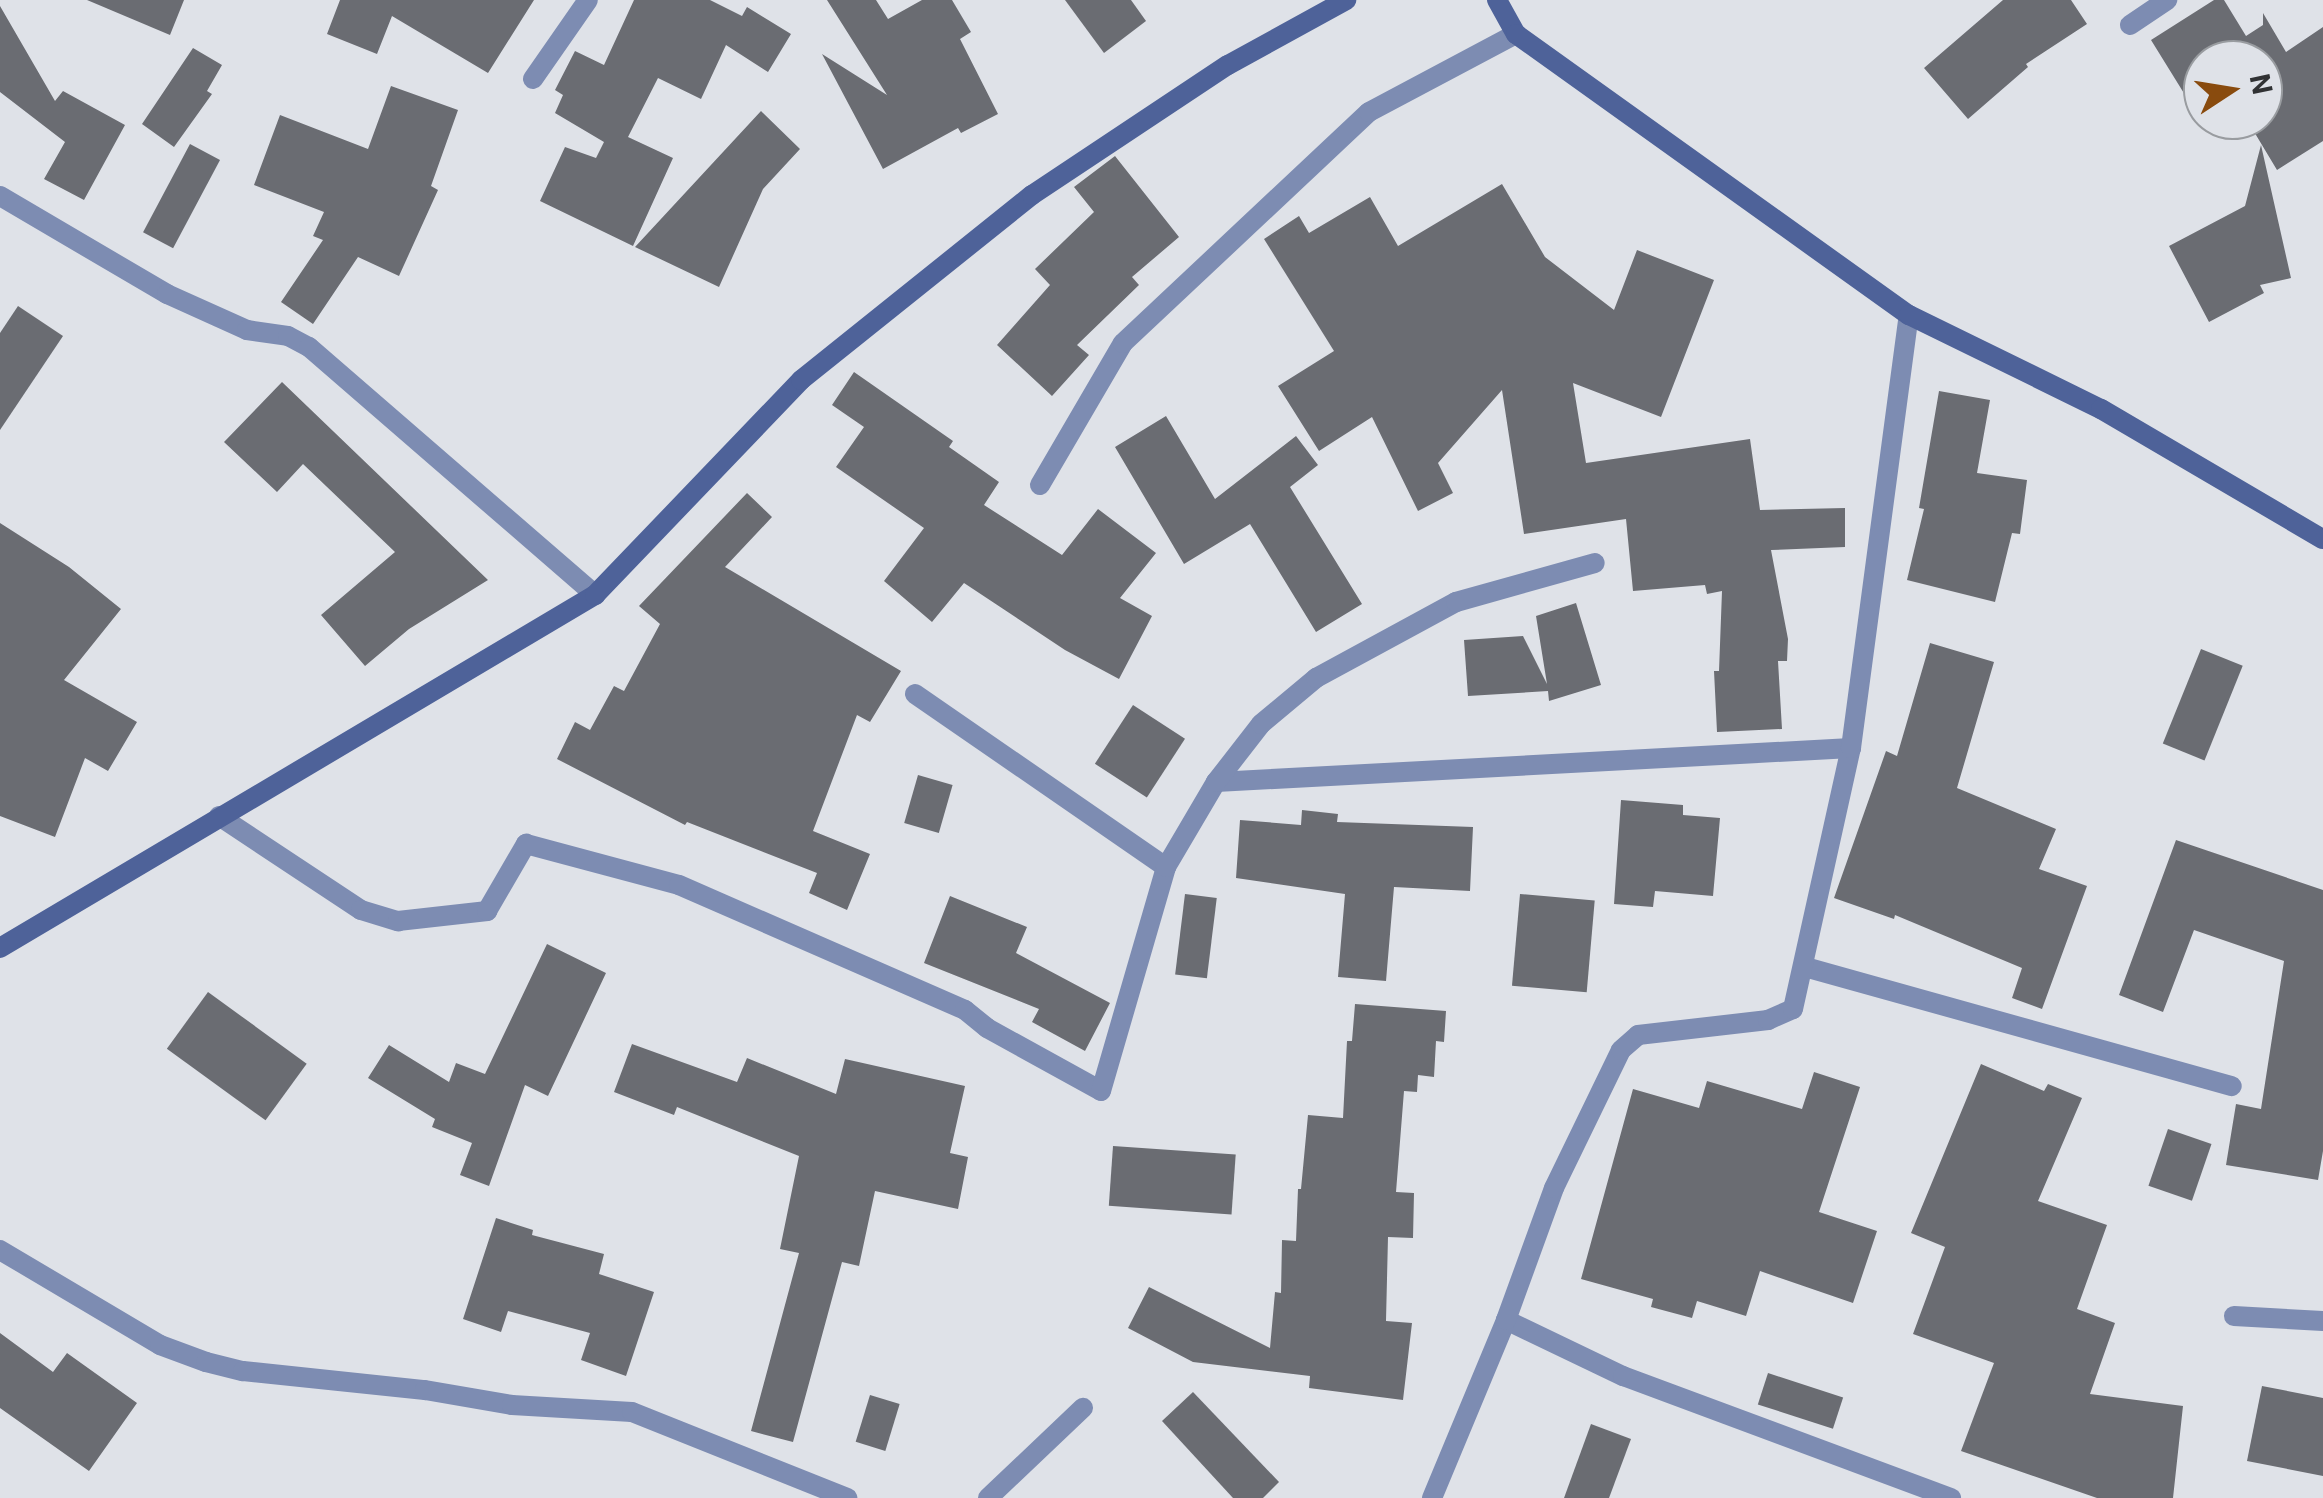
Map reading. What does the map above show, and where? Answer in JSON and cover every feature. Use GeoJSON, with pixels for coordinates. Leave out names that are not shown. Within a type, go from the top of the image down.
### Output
{"type":"FeatureCollection","features":[{"type":"Feature","properties":{"kind":"street"},"geometry":{"type":"LineString","coordinates":[[533,79],[588,0]]}},
{"type":"Feature","properties":{"kind":"street"},"geometry":{"type":"LineString","coordinates":[[0,948],[595,595],[801,380],[1032,195],[1228,65],[1346,0]]}},
{"type":"Feature","properties":{"kind":"street"},"geometry":{"type":"LineString","coordinates":[[1498,0],[1516,34],[1909,315],[2101,409],[2323,539]]}},
{"type":"Feature","properties":{"kind":"street"},"geometry":{"type":"LineString","coordinates":[[2130,25],[2167,0]]}},
{"type":"Feature","properties":{"kind":"street"},"geometry":{"type":"LineString","coordinates":[[1040,485],[1123,343],[1368,112],[1516,34]]}},
{"type":"Feature","properties":{"kind":"street"},"geometry":{"type":"LineString","coordinates":[[0,196],[167,294],[247,330],[288,336],[309,348],[595,595]]}},
{"type":"Feature","properties":{"kind":"street"},"geometry":{"type":"LineString","coordinates":[[1432,1498],[1506,1320],[1554,1188],[1621,1050],[1638,1035],[1768,1020],[1793,1009],[1851,748],[1909,315]]}},
{"type":"Feature","properties":{"kind":"street"},"geometry":{"type":"LineString","coordinates":[[220,816],[362,910],[398,921],[487,912],[526,844],[678,884],[965,1010],[987,1028],[1101,1091],[1166,867],[1216,782],[1261,724],[1316,678],[1456,602],[1595,563]]}},
{"type":"Feature","properties":{"kind":"street"},"geometry":{"type":"LineString","coordinates":[[916,694],[1166,867]]}},
{"type":"Feature","properties":{"kind":"street"},"geometry":{"type":"LineString","coordinates":[[1216,782],[1851,748]]}},
{"type":"Feature","properties":{"kind":"street"},"geometry":{"type":"LineString","coordinates":[[1805,968],[2232,1086]]}},
{"type":"Feature","properties":{"kind":"street"},"geometry":{"type":"LineString","coordinates":[[0,1250],[160,1345],[206,1362],[244,1371],[424,1390],[512,1406],[632,1412],[847,1498]]}},
{"type":"Feature","properties":{"kind":"street"},"geometry":{"type":"LineString","coordinates":[[2234,1316],[2323,1321]]}},
{"type":"Feature","properties":{"kind":"street"},"geometry":{"type":"LineString","coordinates":[[1506,1320],[1624,1376],[1951,1498]]}},
{"type":"Feature","properties":{"kind":"street"},"geometry":{"type":"LineString","coordinates":[[988,1498],[1083,1408]]}},
{"type":"Feature","properties":{"kind":"building"},"geometry":{"type":"Polygon","coordinates":[[[87,0],[184,0],[170,35],[87,0]]]}},
{"type":"Feature","properties":{"kind":"building"},"geometry":{"type":"Polygon","coordinates":[[[340,0],[534,0],[488,73],[392,16],[377,54],[327,34],[340,0]]]}},
{"type":"Feature","properties":{"kind":"building"},"geometry":{"type":"Polygon","coordinates":[[[634,0],[710,0],[742,16],[747,7],[791,34],[768,72],[726,45],[701,99],[658,78],[628,137],[673,158],[633,246],[540,201],[565,147],[596,158],[604,142],[555,113],[563,95],[555,90],[575,51],[604,65],[634,0]]]}},
{"type":"Feature","properties":{"kind":"building"},"geometry":{"type":"Polygon","coordinates":[[[827,0],[876,0],[888,19],[922,0],[952,0],[971,32],[960,39],[998,114],[961,133],[958,128],[883,169],[822,54],[887,95],[827,0]]]}},
{"type":"Feature","properties":{"kind":"building"},"geometry":{"type":"Polygon","coordinates":[[[1065,0],[1131,0],[1146,21],[1104,53],[1065,0]]]}},
{"type":"Feature","properties":{"kind":"building"},"geometry":{"type":"Polygon","coordinates":[[[2003,0],[2071,0],[2087,24],[2026,64],[2028,67],[1968,119],[1924,68],[2003,0]]]}},
{"type":"Feature","properties":{"kind":"building"},"geometry":{"type":"Polygon","coordinates":[[[2214,0],[2224,0],[2246,36],[2263,25],[2263,13],[2279,40],[2183,40],[2183,92],[2151,40],[2214,0]]]}},
{"type":"Feature","properties":{"kind":"building"},"geometry":{"type":"Polygon","coordinates":[[[0,6],[55,101],[63,91],[125,125],[84,200],[44,179],[65,142],[0,92],[0,6]]]}},
{"type":"Feature","properties":{"kind":"building"},"geometry":{"type":"Polygon","coordinates":[[[2323,27],[2323,141],[2277,170],[2259,140],[2283,140],[2283,47],[2286,52],[2323,27]]]}},
{"type":"Feature","properties":{"kind":"building"},"geometry":{"type":"Polygon","coordinates":[[[193,48],[222,65],[207,91],[212,94],[174,147],[142,124],[193,48]]]}},
{"type":"Feature","properties":{"kind":"building"},"geometry":{"type":"Polygon","coordinates":[[[391,86],[458,110],[431,186],[438,190],[399,276],[358,257],[313,324],[281,302],[323,240],[313,236],[324,212],[254,185],[280,115],[368,149],[391,86]]]}},
{"type":"Feature","properties":{"kind":"building"},"geometry":{"type":"Polygon","coordinates":[[[761,111],[800,149],[763,189],[719,287],[635,247],[761,111]]]}},
{"type":"Feature","properties":{"kind":"building"},"geometry":{"type":"Polygon","coordinates":[[[190,144],[220,160],[173,248],[143,232],[190,144]]]}},
{"type":"Feature","properties":{"kind":"building"},"geometry":{"type":"Polygon","coordinates":[[[2261,145],[2291,278],[2260,285],[2264,293],[2209,322],[2169,246],[2245,206],[2261,145]]]}},
{"type":"Feature","properties":{"kind":"building"},"geometry":{"type":"Polygon","coordinates":[[[1115,156],[1179,237],[1132,277],[1139,285],[1077,345],[1089,355],[1052,396],[997,345],[1050,285],[1035,269],[1094,212],[1074,187],[1115,156]]]}},
{"type":"Feature","properties":{"kind":"building"},"geometry":{"type":"Polygon","coordinates":[[[1502,184],[1545,257],[1614,310],[1637,250],[1714,280],[1661,417],[1573,383],[1586,463],[1750,439],[1760,510],[1845,508],[1845,547],[1771,550],[1788,639],[1787,661],[1778,661],[1782,729],[1717,732],[1714,671],[1719,671],[1722,591],[1707,594],[1705,585],[1633,591],[1626,519],[1524,534],[1502,390],[1438,463],[1453,493],[1418,511],[1372,417],[1319,451],[1278,386],[1334,351],[1264,239],[1299,216],[1309,233],[1370,197],[1398,246],[1502,184]]]}},
{"type":"Feature","properties":{"kind":"building"},"geometry":{"type":"Polygon","coordinates":[[[18,306],[63,336],[0,430],[0,333],[18,306]]]}},
{"type":"Feature","properties":{"kind":"building"},"geometry":{"type":"Polygon","coordinates":[[[854,372],[953,441],[949,447],[999,482],[984,505],[1062,555],[1098,509],[1156,553],[1120,598],[1152,616],[1119,679],[1065,650],[964,583],[932,622],[884,581],[924,528],[836,467],[864,427],[832,405],[854,372]]]}},
{"type":"Feature","properties":{"kind":"building"},"geometry":{"type":"Polygon","coordinates":[[[282,382],[488,580],[409,629],[365,666],[321,615],[395,552],[303,464],[277,492],[224,442],[282,382]]]}},
{"type":"Feature","properties":{"kind":"building"},"geometry":{"type":"Polygon","coordinates":[[[1939,391],[1990,400],[1977,473],[2027,480],[2020,534],[2012,533],[1995,602],[1907,580],[1924,509],[1919,508],[1939,391]]]}},
{"type":"Feature","properties":{"kind":"building"},"geometry":{"type":"Polygon","coordinates":[[[1166,416],[1215,499],[1296,436],[1318,465],[1290,487],[1362,604],[1316,632],[1250,524],[1184,564],[1115,447],[1166,416]]]}},
{"type":"Feature","properties":{"kind":"building"},"geometry":{"type":"Polygon","coordinates":[[[747,493],[772,517],[725,567],[901,671],[870,722],[857,715],[813,831],[870,854],[847,910],[809,893],[817,873],[687,822],[685,825],[557,759],[575,722],[590,730],[614,686],[624,691],[660,624],[639,606],[747,493]]]}},
{"type":"Feature","properties":{"kind":"building"},"geometry":{"type":"Polygon","coordinates":[[[0,523],[69,567],[121,609],[64,680],[137,722],[108,771],[85,758],[55,837],[0,816],[0,523]]]}},
{"type":"Feature","properties":{"kind":"building"},"geometry":{"type":"Polygon","coordinates":[[[1576,603],[1601,685],[1549,701],[1548,691],[1468,696],[1464,640],[1523,636],[1547,684],[1536,616],[1576,603]]]}},
{"type":"Feature","properties":{"kind":"building"},"geometry":{"type":"Polygon","coordinates":[[[1930,643],[1994,662],[1957,788],[2056,829],[2039,869],[2087,886],[2042,1009],[2012,998],[2022,968],[1895,915],[1894,919],[1834,898],[1886,751],[1897,756],[1930,643]]]}},
{"type":"Feature","properties":{"kind":"building"},"geometry":{"type":"Polygon","coordinates":[[[2201,649],[2243,666],[2205,760],[2163,744],[2201,649]]]}},
{"type":"Feature","properties":{"kind":"building"},"geometry":{"type":"Polygon","coordinates":[[[1133,705],[1185,739],[1147,797],[1095,764],[1133,705]]]}},
{"type":"Feature","properties":{"kind":"building"},"geometry":{"type":"Polygon","coordinates":[[[918,775],[953,785],[939,833],[904,823],[918,775]]]}},
{"type":"Feature","properties":{"kind":"building"},"geometry":{"type":"Polygon","coordinates":[[[1621,800],[1683,805],[1683,815],[1720,818],[1713,896],[1655,891],[1653,907],[1614,904],[1621,800]]]}},
{"type":"Feature","properties":{"kind":"building"},"geometry":{"type":"Polygon","coordinates":[[[1302,810],[1338,814],[1337,822],[1473,827],[1470,891],[1394,887],[1386,981],[1338,977],[1345,894],[1236,878],[1240,820],[1301,825],[1302,810]]]}},
{"type":"Feature","properties":{"kind":"building"},"geometry":{"type":"Polygon","coordinates":[[[2176,840],[2323,890],[2323,1151],[2318,1180],[2226,1165],[2236,1104],[2261,1109],[2284,961],[2194,930],[2163,1012],[2119,995],[2176,840]]]}},
{"type":"Feature","properties":{"kind":"building"},"geometry":{"type":"Polygon","coordinates":[[[1185,894],[1217,898],[1207,978],[1175,974],[1185,894]]]}},
{"type":"Feature","properties":{"kind":"building"},"geometry":{"type":"Polygon","coordinates":[[[1520,894],[1595,901],[1587,992],[1512,986],[1520,894]]]}},
{"type":"Feature","properties":{"kind":"building"},"geometry":{"type":"Polygon","coordinates":[[[950,896],[1027,927],[1016,953],[1110,1003],[1085,1051],[1032,1022],[1039,1009],[924,963],[950,896]]]}},
{"type":"Feature","properties":{"kind":"building"},"geometry":{"type":"Polygon","coordinates":[[[547,944],[606,973],[548,1096],[525,1085],[489,1186],[460,1175],[472,1143],[432,1127],[435,1119],[368,1078],[389,1045],[449,1082],[456,1063],[485,1074],[547,944]]]}},
{"type":"Feature","properties":{"kind":"building"},"geometry":{"type":"Polygon","coordinates":[[[208,992],[307,1064],[266,1120],[167,1049],[208,992]]]}},
{"type":"Feature","properties":{"kind":"building"},"geometry":{"type":"Polygon","coordinates":[[[1355,1004],[1446,1011],[1444,1042],[1436,1041],[1434,1077],[1418,1075],[1417,1092],[1404,1091],[1396,1192],[1414,1193],[1413,1238],[1388,1237],[1386,1321],[1412,1323],[1403,1400],[1309,1388],[1310,1376],[1193,1362],[1128,1328],[1149,1287],[1270,1348],[1275,1292],[1281,1293],[1282,1240],[1296,1241],[1308,1115],[1343,1118],[1347,1041],[1352,1041],[1355,1004]]]}},
{"type":"Feature","properties":{"kind":"building"},"geometry":{"type":"Polygon","coordinates":[[[632,1044],[737,1082],[747,1058],[836,1094],[845,1059],[965,1086],[950,1153],[968,1157],[958,1209],[875,1191],[859,1266],[842,1262],[793,1442],[751,1431],[799,1253],[780,1249],[799,1156],[677,1107],[674,1115],[614,1092],[632,1044]]]}},
{"type":"Feature","properties":{"kind":"building"},"geometry":{"type":"Polygon","coordinates":[[[1981,1064],[2044,1091],[2048,1084],[2082,1098],[2038,1201],[2107,1225],[2077,1309],[2115,1323],[2090,1394],[2183,1406],[2173,1498],[2097,1498],[1961,1451],[1994,1363],[1913,1334],[1945,1247],[1911,1233],[1981,1064]]]}},
{"type":"Feature","properties":{"kind":"building"},"geometry":{"type":"Polygon","coordinates":[[[1814,1072],[1860,1087],[1819,1212],[1877,1231],[1853,1303],[1760,1271],[1746,1316],[1697,1301],[1692,1318],[1651,1307],[1653,1299],[1581,1279],[1633,1089],[1699,1108],[1707,1081],[1802,1109],[1814,1072]]]}},
{"type":"Feature","properties":{"kind":"building"},"geometry":{"type":"Polygon","coordinates":[[[2168,1129],[2211,1144],[2192,1201],[2148,1186],[2168,1129]]]}},
{"type":"Feature","properties":{"kind":"building"},"geometry":{"type":"Polygon","coordinates":[[[1113,1146],[1236,1155],[1232,1214],[1109,1206],[1113,1146]]]}},
{"type":"Feature","properties":{"kind":"building"},"geometry":{"type":"Polygon","coordinates":[[[496,1218],[533,1230],[532,1235],[604,1254],[599,1274],[654,1292],[626,1376],[581,1360],[590,1333],[508,1311],[501,1332],[463,1319],[496,1218]]]}},
{"type":"Feature","properties":{"kind":"building"},"geometry":{"type":"Polygon","coordinates":[[[0,1333],[53,1372],[67,1353],[137,1403],[89,1471],[0,1408],[0,1333]]]}},
{"type":"Feature","properties":{"kind":"building"},"geometry":{"type":"Polygon","coordinates":[[[1768,1373],[1843,1397],[1833,1429],[1758,1404],[1768,1373]]]}},
{"type":"Feature","properties":{"kind":"building"},"geometry":{"type":"Polygon","coordinates":[[[2262,1386],[2323,1398],[2323,1476],[2247,1461],[2262,1386]]]}},
{"type":"Feature","properties":{"kind":"building"},"geometry":{"type":"Polygon","coordinates":[[[1193,1392],[1279,1482],[1263,1498],[1233,1498],[1162,1421],[1193,1392]]]}},
{"type":"Feature","properties":{"kind":"building"},"geometry":{"type":"Polygon","coordinates":[[[870,1395],[900,1404],[885,1451],[856,1442],[870,1395]]]}},
{"type":"Feature","properties":{"kind":"building"},"geometry":{"type":"Polygon","coordinates":[[[1591,1424],[1631,1439],[1609,1498],[1564,1498],[1591,1424]]]}}]}
